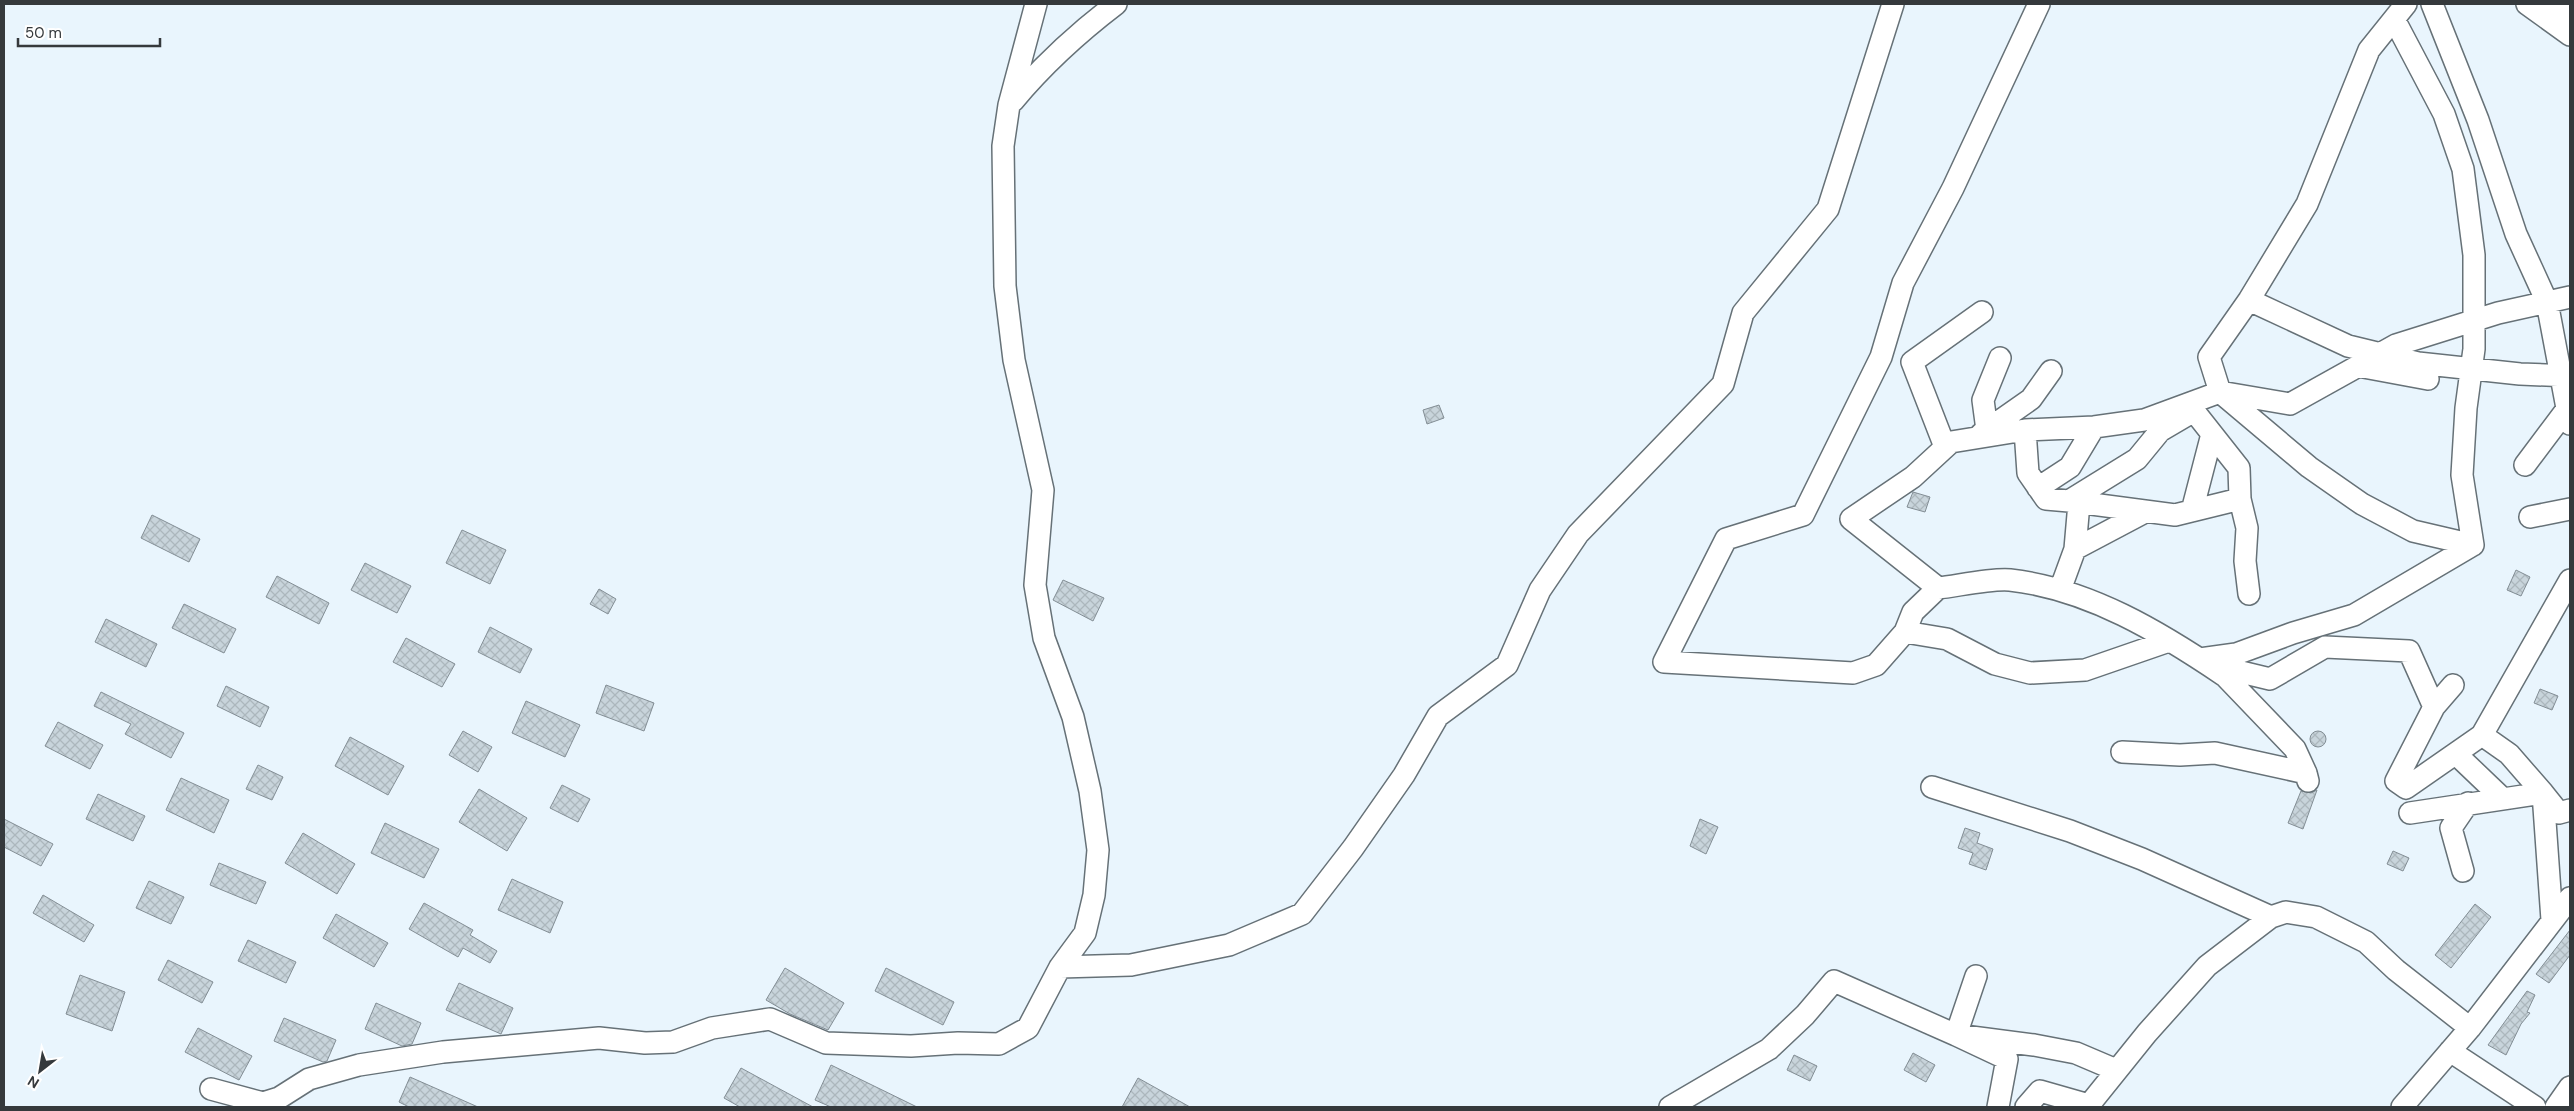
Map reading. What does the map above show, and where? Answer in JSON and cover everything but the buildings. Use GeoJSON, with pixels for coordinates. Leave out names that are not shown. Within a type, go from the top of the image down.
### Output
{"type":"FeatureCollection","features":[{"type":"Feature","properties":{"kind":"street"},"geometry":{"type":"LineString","coordinates":[[211,1089],[263,1103],[279,1098],[309,1079],[359,1065],[443,1052],[599,1038],[644,1043],[674,1042],[712,1028],[770,1019],[826,1043],[911,1046],[958,1043],[999,1044],[1028,1028],[1060,967],[1085,933],[1094,895],[1098,850],[1090,791],[1073,716],[1044,638],[1035,585],[1043,490],[1014,360],[1005,286],[1003,146],[1009,105],[1036,4]]}},
{"type":"Feature","properties":{"kind":"street"},"geometry":{"type":"LineString","coordinates":[[1009,105],[1032,78],[1089,25],[1116,4]]}},
{"type":"Feature","properties":{"kind":"street"},"geometry":{"type":"LineString","coordinates":[[1060,967],[1131,965],[1229,945],[1302,914],[1353,848],[1398,783],[1438,716],[1506,664],[1540,590],[1578,534],[1723,384],[1743,313],[1828,209],[1893,4]]}},
{"type":"Feature","properties":{"kind":"street"},"geometry":{"type":"LineString","coordinates":[[2039,4],[1953,188],[1903,283],[1881,357],[1803,515],[1726,539],[1664,662],[1853,674],[1876,665],[1906,632],[1913,612],[1938,588],[2008,579],[2060,590],[2120,613],[2225,676],[2295,749],[2307,777],[2216,753],[2180,755],[2122,752]]}},
{"type":"Feature","properties":{"kind":"street"},"geometry":{"type":"LineString","coordinates":[[2432,4],[2478,120],[2516,234],[2549,310],[2570,348]]}},
{"type":"Feature","properties":{"kind":"street"},"geometry":{"type":"LineString","coordinates":[[2527,4],[2570,35]]}},
{"type":"Feature","properties":{"kind":"street"},"geometry":{"type":"LineString","coordinates":[[2552,4],[2570,20]]}},
{"type":"Feature","properties":{"kind":"street"},"geometry":{"type":"LineString","coordinates":[[2400,11],[2444,114],[2463,169],[2474,255],[2474,349],[2462,475],[2473,545],[2413,531],[2362,504],[2309,467],[2220,392],[2209,357],[2248,300],[2307,204],[2369,50],[2400,11]]}},
{"type":"Feature","properties":{"kind":"street"},"geometry":{"type":"LineString","coordinates":[[1938,588],[1851,518],[1913,477],[1951,442],[1981,434],[2094,427],[2144,420],[2220,392],[2290,404],[2396,345],[2473,321],[2549,310],[2570,297]]}},
{"type":"Feature","properties":{"kind":"street"},"geometry":{"type":"LineString","coordinates":[[2248,300],[2348,346],[2384,353],[2471,376]]}},
{"type":"Feature","properties":{"kind":"street"},"geometry":{"type":"LineString","coordinates":[[2525,465],[2567,396],[2549,310]]}},
{"type":"Feature","properties":{"kind":"street"},"geometry":{"type":"LineString","coordinates":[[1945,448],[1912,362],[1982,312]]}},
{"type":"Feature","properties":{"kind":"street"},"geometry":{"type":"LineString","coordinates":[[1981,434],[1983,400],[2000,358]]}},
{"type":"Feature","properties":{"kind":"street"},"geometry":{"type":"LineString","coordinates":[[2358,366],[2432,380],[2520,374],[2567,396]]}},
{"type":"Feature","properties":{"kind":"street"},"geometry":{"type":"LineString","coordinates":[[1981,434],[2031,399],[2051,372]]}},
{"type":"Feature","properties":{"kind":"street"},"geometry":{"type":"LineString","coordinates":[[2074,502],[2136,459],[2160,431],[2194,411],[2220,392]]}},
{"type":"Feature","properties":{"kind":"street"},"geometry":{"type":"LineString","coordinates":[[2194,411],[2239,468],[2240,499],[2247,528],[2245,561],[2249,594]]}},
{"type":"Feature","properties":{"kind":"street"},"geometry":{"type":"LineString","coordinates":[[2038,488],[2070,467],[2094,427]]}},
{"type":"Feature","properties":{"kind":"street"},"geometry":{"type":"LineString","coordinates":[[2025,430],[2028,473],[2046,499],[2175,516],[2240,499]]}},
{"type":"Feature","properties":{"kind":"street"},"geometry":{"type":"LineString","coordinates":[[2192,511],[2212,434]]}},
{"type":"Feature","properties":{"kind":"street"},"geometry":{"type":"LineString","coordinates":[[2060,590],[2074,549],[2074,502]]}},
{"type":"Feature","properties":{"kind":"street"},"geometry":{"type":"LineString","coordinates":[[2530,517],[2570,509]]}},
{"type":"Feature","properties":{"kind":"street"},"geometry":{"type":"LineString","coordinates":[[2074,549],[2145,512]]}},
{"type":"Feature","properties":{"kind":"street"},"geometry":{"type":"LineString","coordinates":[[2200,660],[2236,654],[2293,633],[2354,615],[2473,545]]}},
{"type":"Feature","properties":{"kind":"street"},"geometry":{"type":"LineString","coordinates":[[2453,685],[2434,707],[2396,781],[2406,788],[2457,755],[2482,735],[2570,580]]}},
{"type":"Feature","properties":{"kind":"street"},"geometry":{"type":"LineString","coordinates":[[1906,632],[1947,639],[1995,664],[2030,673],[2086,670],[2169,641]]}},
{"type":"Feature","properties":{"kind":"street"},"geometry":{"type":"LineString","coordinates":[[2225,676],[2241,672],[2270,679],[2325,647],[2410,651],[2434,707]]}},
{"type":"Feature","properties":{"kind":"street"},"geometry":{"type":"LineString","coordinates":[[2225,676],[2236,654]]}},
{"type":"Feature","properties":{"kind":"street"},"geometry":{"type":"LineString","coordinates":[[2482,735],[2508,754],[2559,813],[2570,810]]}},
{"type":"Feature","properties":{"kind":"street"},"geometry":{"type":"LineString","coordinates":[[2457,755],[2502,798]]}},
{"type":"Feature","properties":{"kind":"street"},"geometry":{"type":"LineString","coordinates":[[1932,787],[2070,831],[2124,852],[2271,917]]}},
{"type":"Feature","properties":{"kind":"street"},"geometry":{"type":"LineString","coordinates":[[2410,813],[2543,793]]}},
{"type":"Feature","properties":{"kind":"street"},"geometry":{"type":"LineString","coordinates":[[2543,793],[2552,920]]}},
{"type":"Feature","properties":{"kind":"street"},"geometry":{"type":"LineString","coordinates":[[2463,871],[2452,828],[2468,803]]}},
{"type":"Feature","properties":{"kind":"street"},"geometry":{"type":"LineString","coordinates":[[2402,1107],[2470,1028],[2570,898]]}},
{"type":"Feature","properties":{"kind":"street"},"geometry":{"type":"LineString","coordinates":[[2026,1107],[2040,1091],[2089,1105],[2116,1070],[2207,966],[2271,917],[2286,912],[2316,917],[2366,942],[2396,970],[2470,1028]]}},
{"type":"Feature","properties":{"kind":"street"},"geometry":{"type":"LineString","coordinates":[[1956,1035],[1976,976]]}},
{"type":"Feature","properties":{"kind":"street"},"geometry":{"type":"LineString","coordinates":[[1670,1107],[1769,1049],[1805,1014],[1834,981],[2007,1058],[1998,1107]]}},
{"type":"Feature","properties":{"kind":"street"},"geometry":{"type":"LineString","coordinates":[[1956,1035],[2034,1045],[2076,1053],[2116,1070]]}},
{"type":"Feature","properties":{"kind":"street"},"geometry":{"type":"LineString","coordinates":[[2450,1051],[2535,1107]]}}]}
